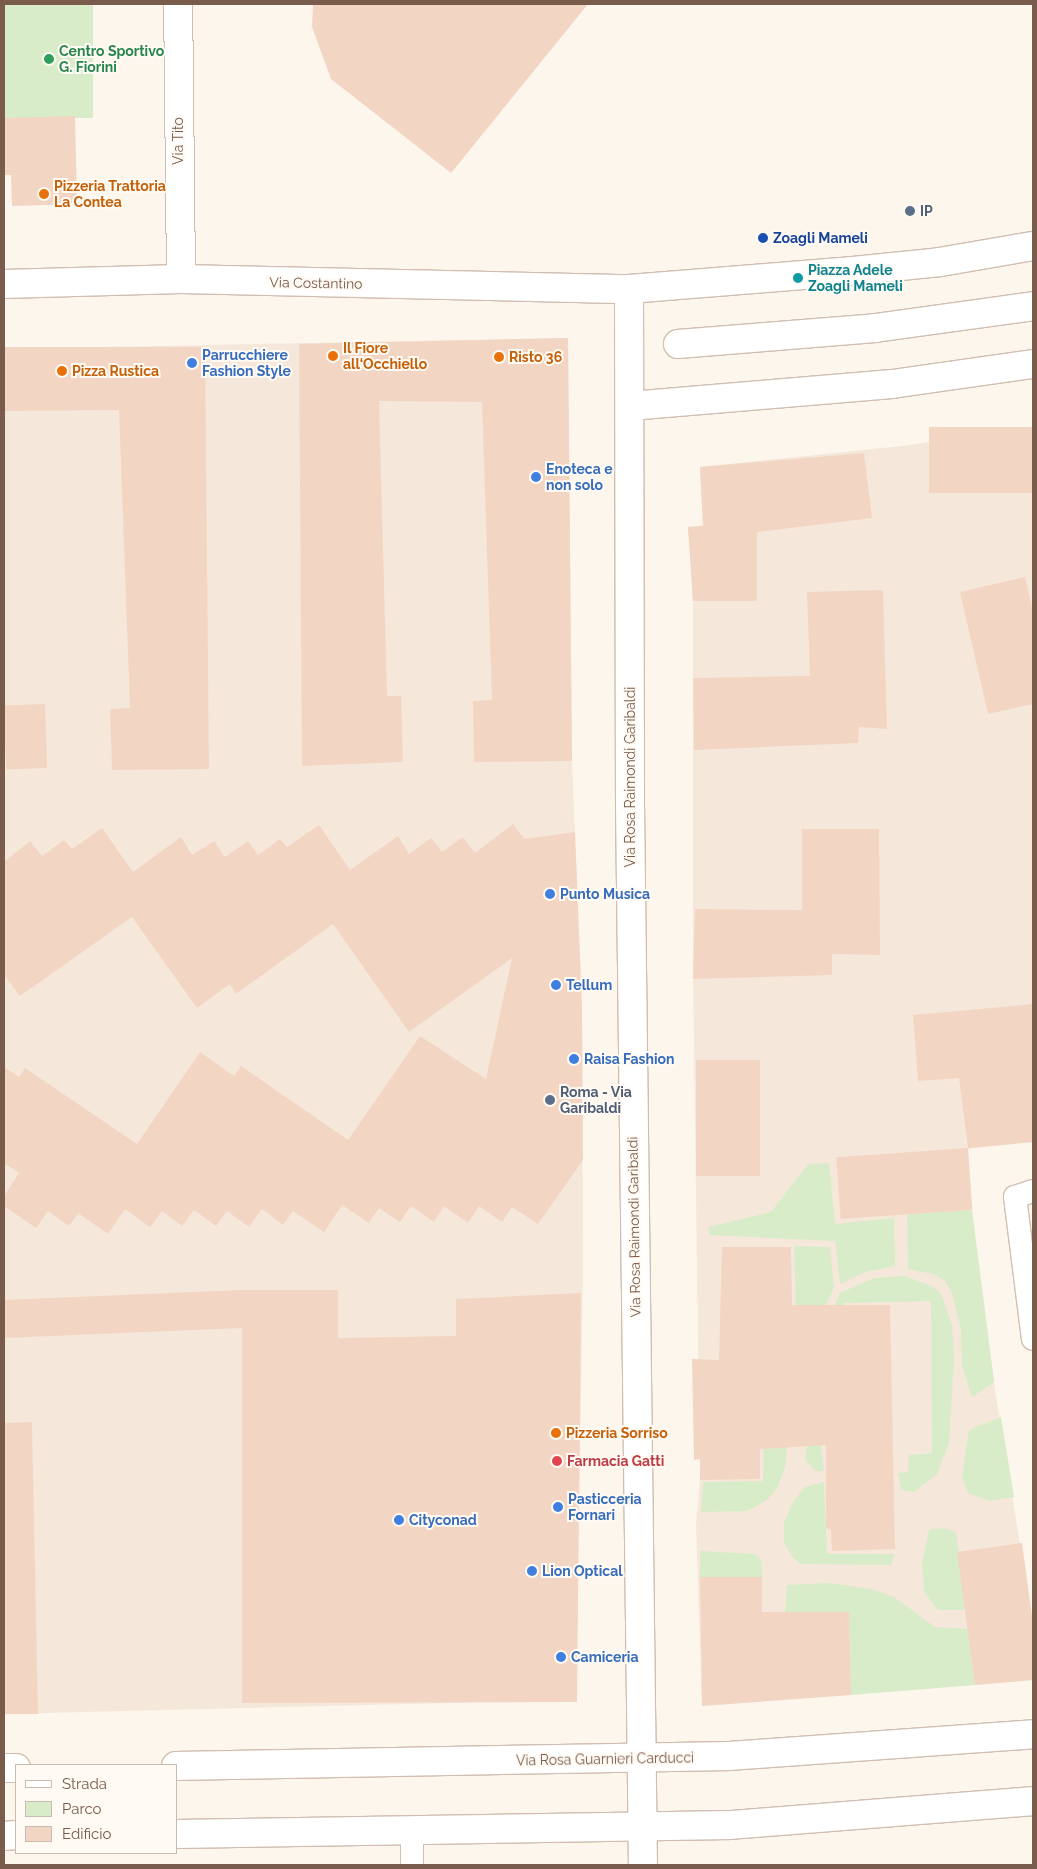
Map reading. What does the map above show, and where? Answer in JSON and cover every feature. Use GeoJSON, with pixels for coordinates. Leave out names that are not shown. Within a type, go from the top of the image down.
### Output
{"type":"FeatureCollection","features":[{"type":"Feature","properties":{"kind":"street","name":"Via Tito"},"geometry":{"type":"LineString","coordinates":[[178,4],[182,279]]}},
{"type":"Feature","properties":{"kind":"street"},"geometry":{"type":"LineString","coordinates":[[629,289],[882,268],[1033,246]]}},
{"type":"Feature","properties":{"kind":"street","name":"Via Costantino"},"geometry":{"type":"LineString","coordinates":[[4,284],[182,279],[629,289]]}},
{"type":"Feature","properties":{"kind":"street","name":"Via Rosa Raimondi Garibaldi"},"geometry":{"type":"LineString","coordinates":[[629,289],[630,804],[637,1529],[644,1865]]}},
{"type":"Feature","properties":{"kind":"street"},"geometry":{"type":"LineString","coordinates":[[678,344],[875,328],[1033,306]]}},
{"type":"Feature","properties":{"kind":"street"},"geometry":{"type":"LineString","coordinates":[[630,406],[892,384],[1033,364]]}},
{"type":"Feature","properties":{"kind":"street","name":"Via Rosa Guarnieri Carducci"},"geometry":{"type":"LineString","coordinates":[[178,1766],[729,1756],[1033,1734]]}},
{"type":"Feature","properties":{"kind":"street"},"geometry":{"type":"LineString","coordinates":[[178,1834],[644,1828],[867,1817],[1033,1801]]}},
{"type":"Feature","properties":{"kind":"lane"},"geometry":{"type":"LineString","coordinates":[[1033,1191],[1016,1197],[1033,1339]]}},
{"type":"Feature","properties":{"kind":"lane"},"geometry":{"type":"LineString","coordinates":[[412,1831],[412,1865]]}},
{"type":"Feature","properties":{"kind":"shaded area"},"geometry":{"type":"Polygon","coordinates":[[[568,338],[572,761],[582,1008],[583,1274],[576,1702],[528,1701],[4,1714],[4,349],[568,338]]]}},
{"type":"Feature","properties":{"kind":"shaded area"},"geometry":{"type":"Polygon","coordinates":[[[1033,427],[1033,1142],[968,1149],[972,1210],[995,1390],[1033,1624],[1033,1680],[702,1706],[696,1525],[700,1480],[693,979],[693,601],[688,527],[703,525],[700,467],[902,446],[1033,427]]]}},
{"type":"Feature","properties":{"kind":"green space","name":"Centro Sportivo G. Fiorini"},"geometry":{"type":"Polygon","coordinates":[[[4,4],[93,4],[93,118],[4,118],[4,4]]]}},
{"type":"Feature","properties":{"kind":"green space"},"geometry":{"type":"Polygon","coordinates":[[[829,1163],[835,1224],[894,1218],[895,1266],[865,1272],[840,1284],[835,1241],[709,1235],[709,1227],[771,1212],[808,1164],[829,1163]]]}},
{"type":"Feature","properties":{"kind":"green space"},"geometry":{"type":"Polygon","coordinates":[[[972,1210],[994,1382],[972,1397],[962,1366],[961,1330],[952,1293],[945,1281],[933,1274],[908,1269],[907,1214],[972,1210]]]}},
{"type":"Feature","properties":{"kind":"green space"},"geometry":{"type":"Polygon","coordinates":[[[794,1246],[830,1247],[834,1288],[825,1307],[796,1313],[794,1246]]]}},
{"type":"Feature","properties":{"kind":"green space"},"geometry":{"type":"Polygon","coordinates":[[[905,1276],[934,1287],[942,1296],[952,1325],[954,1360],[949,1443],[937,1474],[914,1492],[901,1490],[898,1473],[908,1472],[909,1455],[932,1453],[931,1301],[844,1303],[841,1348],[831,1314],[840,1293],[874,1278],[905,1276]]]}},
{"type":"Feature","properties":{"kind":"green space"},"geometry":{"type":"Polygon","coordinates":[[[1001,1417],[1014,1497],[989,1501],[968,1493],[962,1478],[965,1455],[969,1430],[1001,1417]]]}},
{"type":"Feature","properties":{"kind":"green space"},"geometry":{"type":"Polygon","coordinates":[[[764,1419],[787,1446],[785,1468],[777,1488],[767,1500],[747,1511],[701,1512],[703,1482],[763,1481],[764,1419]]]}},
{"type":"Feature","properties":{"kind":"green space"},"geometry":{"type":"Polygon","coordinates":[[[819,1420],[824,1471],[815,1471],[805,1459],[809,1430],[819,1420]]]}},
{"type":"Feature","properties":{"kind":"green space"},"geometry":{"type":"Polygon","coordinates":[[[824,1482],[827,1554],[895,1554],[891,1565],[800,1564],[791,1555],[784,1543],[784,1522],[793,1502],[805,1487],[824,1482]]]}},
{"type":"Feature","properties":{"kind":"green space"},"geometry":{"type":"Polygon","coordinates":[[[943,1528],[956,1532],[965,1610],[938,1610],[924,1592],[922,1562],[929,1530],[943,1528]]]}},
{"type":"Feature","properties":{"kind":"green space"},"geometry":{"type":"Polygon","coordinates":[[[700,1551],[755,1554],[761,1559],[762,1577],[700,1577],[700,1551]]]}},
{"type":"Feature","properties":{"kind":"green space"},"geometry":{"type":"Polygon","coordinates":[[[829,1583],[872,1589],[894,1597],[935,1627],[968,1629],[975,1685],[851,1695],[849,1613],[785,1612],[787,1585],[829,1583]]]}},
{"type":"Feature","properties":{"kind":"building"},"geometry":{"type":"Polygon","coordinates":[[[313,4],[588,4],[451,173],[331,79],[312,27],[313,4]]]}},
{"type":"Feature","properties":{"kind":"building"},"geometry":{"type":"Polygon","coordinates":[[[75,116],[77,204],[12,206],[11,175],[4,175],[4,118],[75,116]]]}},
{"type":"Feature","properties":{"kind":"building"},"geometry":{"type":"Polygon","coordinates":[[[568,338],[572,761],[474,762],[473,701],[492,700],[482,402],[379,401],[387,696],[401,696],[403,762],[302,766],[299,344],[568,338]]]}},
{"type":"Feature","properties":{"kind":"building"},"geometry":{"type":"Polygon","coordinates":[[[4,347],[205,347],[209,769],[112,770],[110,709],[130,708],[119,410],[4,411],[4,347]]]}},
{"type":"Feature","properties":{"kind":"building"},"geometry":{"type":"Polygon","coordinates":[[[929,427],[1033,427],[1033,493],[929,493],[929,427]]]}},
{"type":"Feature","properties":{"kind":"building"},"geometry":{"type":"Polygon","coordinates":[[[864,453],[872,518],[757,532],[757,601],[693,601],[688,527],[703,526],[700,467],[864,453]]]}},
{"type":"Feature","properties":{"kind":"building"},"geometry":{"type":"Polygon","coordinates":[[[1025,577],[1033,612],[1033,704],[988,714],[960,592],[1025,577]]]}},
{"type":"Feature","properties":{"kind":"building"},"geometry":{"type":"Polygon","coordinates":[[[883,590],[887,729],[859,727],[858,743],[694,750],[693,678],[810,676],[807,592],[883,590]]]}},
{"type":"Feature","properties":{"kind":"building"},"geometry":{"type":"Polygon","coordinates":[[[45,704],[47,768],[6,769],[4,705],[45,704]]]}},
{"type":"Feature","properties":{"kind":"building"},"geometry":{"type":"Polygon","coordinates":[[[513,824],[524,839],[575,832],[582,1008],[583,1160],[538,1224],[512,1207],[502,1222],[479,1206],[468,1223],[444,1206],[434,1222],[411,1206],[400,1222],[379,1208],[369,1223],[342,1205],[324,1232],[293,1211],[283,1225],[262,1209],[249,1227],[227,1211],[216,1226],[194,1210],[182,1226],[162,1211],[150,1227],[125,1209],[108,1234],[78,1213],[69,1226],[48,1211],[36,1228],[4,1206],[4,1196],[19,1173],[4,1163],[4,1067],[19,1077],[25,1068],[137,1144],[200,1052],[234,1076],[241,1066],[348,1140],[420,1036],[486,1079],[512,958],[409,1032],[333,924],[236,994],[230,984],[197,1008],[132,917],[20,996],[4,975],[4,862],[30,841],[42,856],[64,840],[72,849],[102,828],[133,872],[181,837],[192,855],[214,841],[225,857],[248,841],[258,855],[280,839],[287,847],[319,825],[350,870],[398,836],[409,854],[431,838],[442,852],[463,837],[475,853],[513,824]]]}},
{"type":"Feature","properties":{"kind":"building"},"geometry":{"type":"Polygon","coordinates":[[[802,829],[879,829],[880,955],[832,954],[832,975],[693,979],[695,909],[802,910],[802,829]]]}},
{"type":"Feature","properties":{"kind":"building"},"geometry":{"type":"Polygon","coordinates":[[[1033,1004],[1033,1142],[968,1148],[959,1078],[918,1081],[913,1015],[1033,1004]]]}},
{"type":"Feature","properties":{"kind":"building"},"geometry":{"type":"Polygon","coordinates":[[[696,1060],[760,1060],[760,1176],[696,1176],[696,1060]]]}},
{"type":"Feature","properties":{"kind":"building"},"geometry":{"type":"Polygon","coordinates":[[[968,1148],[972,1210],[841,1219],[836,1157],[968,1148]]]}},
{"type":"Feature","properties":{"kind":"building"},"geometry":{"type":"Polygon","coordinates":[[[722,1247],[791,1247],[792,1305],[890,1305],[895,1549],[832,1551],[831,1530],[826,1528],[826,1445],[760,1449],[760,1479],[700,1480],[700,1459],[694,1460],[692,1359],[719,1360],[722,1247]]]}},
{"type":"Feature","properties":{"kind":"building"},"geometry":{"type":"Polygon","coordinates":[[[242,1290],[338,1290],[338,1338],[456,1336],[456,1299],[581,1293],[577,1702],[242,1703],[242,1328],[4,1338],[4,1300],[242,1290]]]}},
{"type":"Feature","properties":{"kind":"building"},"geometry":{"type":"Polygon","coordinates":[[[32,1422],[38,1714],[4,1714],[4,1423],[32,1422]]]}},
{"type":"Feature","properties":{"kind":"building"},"geometry":{"type":"Polygon","coordinates":[[[1022,1543],[1033,1624],[1033,1680],[975,1685],[957,1552],[1022,1543]]]}},
{"type":"Feature","properties":{"kind":"building"},"geometry":{"type":"Polygon","coordinates":[[[700,1577],[762,1577],[762,1612],[849,1612],[851,1695],[702,1706],[700,1577]]]}},
{"type":"Feature","properties":{"kind":"place","name":"Centro Sportivo G. Fiorini"},"geometry":{"type":"Point","coordinates":[49,59]}},
{"type":"Feature","properties":{"kind":"place","name":"Pizzeria Trattoria La Contea"},"geometry":{"type":"Point","coordinates":[44,194]}},
{"type":"Feature","properties":{"kind":"place","name":"IP"},"geometry":{"type":"Point","coordinates":[910,211]}},
{"type":"Feature","properties":{"kind":"place","name":"Zoagli Mameli"},"geometry":{"type":"Point","coordinates":[763,238]}},
{"type":"Feature","properties":{"kind":"place","name":"Piazza Adele Zoagli Mameli"},"geometry":{"type":"Point","coordinates":[798,278]}},
{"type":"Feature","properties":{"kind":"place","name":"Il Fiore all‘Occhiello"},"geometry":{"type":"Point","coordinates":[333,356]}},
{"type":"Feature","properties":{"kind":"place","name":"Risto 36"},"geometry":{"type":"Point","coordinates":[499,357]}},
{"type":"Feature","properties":{"kind":"place","name":"Parrucchiere Fashion Style"},"geometry":{"type":"Point","coordinates":[192,363]}},
{"type":"Feature","properties":{"kind":"place","name":"Pizza Rustica"},"geometry":{"type":"Point","coordinates":[62,371]}},
{"type":"Feature","properties":{"kind":"place","name":"Enoteca e non solo"},"geometry":{"type":"Point","coordinates":[536,477]}},
{"type":"Feature","properties":{"kind":"place","name":"Punto Musica"},"geometry":{"type":"Point","coordinates":[550,894]}},
{"type":"Feature","properties":{"kind":"place","name":"Tellum"},"geometry":{"type":"Point","coordinates":[556,985]}},
{"type":"Feature","properties":{"kind":"place","name":"Raisa Fashion"},"geometry":{"type":"Point","coordinates":[574,1059]}},
{"type":"Feature","properties":{"kind":"place","name":"Roma - Via Garibaldi"},"geometry":{"type":"Point","coordinates":[550,1100]}},
{"type":"Feature","properties":{"kind":"place","name":"Pizzeria Sorriso"},"geometry":{"type":"Point","coordinates":[556,1433]}},
{"type":"Feature","properties":{"kind":"place","name":"Farmacia Gatti"},"geometry":{"type":"Point","coordinates":[557,1461]}},
{"type":"Feature","properties":{"kind":"place","name":"Pasticceria Fornari"},"geometry":{"type":"Point","coordinates":[558,1507]}},
{"type":"Feature","properties":{"kind":"place","name":"Cityconad"},"geometry":{"type":"Point","coordinates":[399,1520]}},
{"type":"Feature","properties":{"kind":"place","name":"Lion Optical"},"geometry":{"type":"Point","coordinates":[532,1571]}},
{"type":"Feature","properties":{"kind":"place","name":"Camiceria"},"geometry":{"type":"Point","coordinates":[561,1657]}}]}
